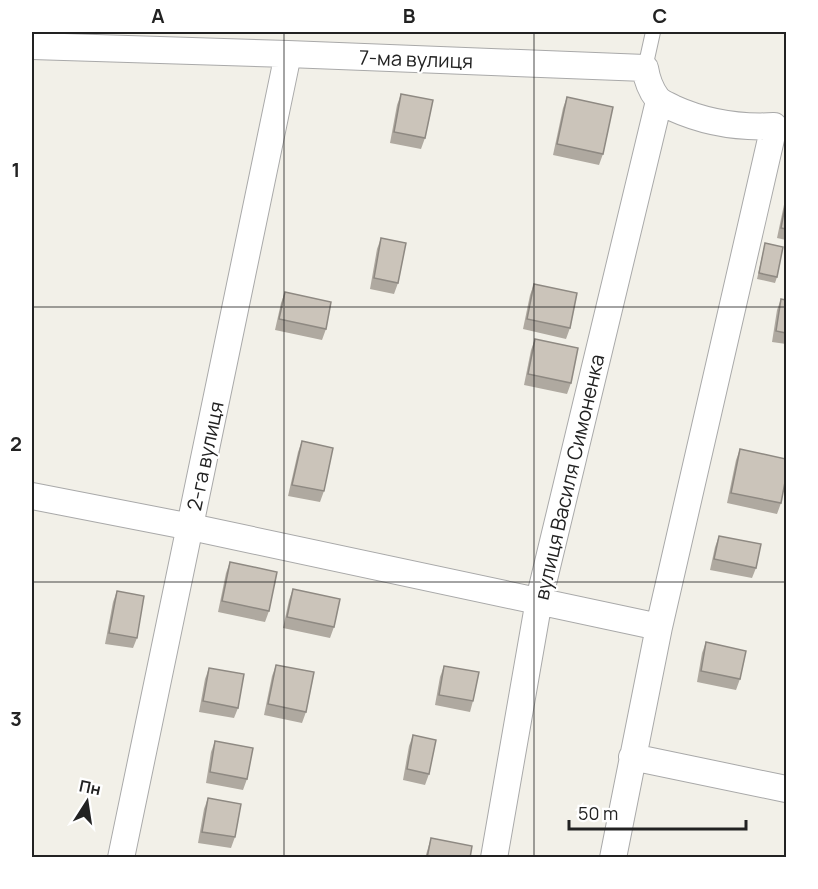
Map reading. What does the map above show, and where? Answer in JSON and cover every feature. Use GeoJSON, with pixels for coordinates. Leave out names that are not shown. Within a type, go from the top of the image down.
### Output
{"type":"FeatureCollection","features":[{"type":"Feature","properties":{"kind":"street","name":"7-ма вулиця"},"geometry":{"type":"LineString","coordinates":[[32,46],[84,40],[288,54],[645,68]]}},
{"type":"Feature","properties":{"kind":"street","name":"2-га вулиця"},"geometry":{"type":"LineString","coordinates":[[121,858],[288,54]]}},
{"type":"Feature","properties":{"kind":"street"},"geometry":{"type":"LineString","coordinates":[[613,858],[659,627],[782,126],[750,127],[717,124],[685,114],[659,101],[649,86],[645,68]]}},
{"type":"Feature","properties":{"kind":"street","name":"вулиця Василя Симоненка"},"geometry":{"type":"LineString","coordinates":[[494,858],[539,600],[659,101]]}},
{"type":"Feature","properties":{"kind":"street"},"geometry":{"type":"LineString","coordinates":[[32,496],[191,526],[659,627]]}},
{"type":"Feature","properties":{"kind":"street"},"geometry":{"type":"LineString","coordinates":[[632,757],[786,789]]}},
{"type":"Feature","properties":{"kind":"lane"},"geometry":{"type":"LineString","coordinates":[[645,68],[653,32]]}},
{"type":"Feature","properties":{"kind":"building"},"geometry":{"type":"Polygon","coordinates":[[[401,94],[433,100],[425,138],[394,132],[401,94]]]}},
{"type":"Feature","properties":{"kind":"building"},"geometry":{"type":"Polygon","coordinates":[[[567,97],[613,107],[603,154],[557,144],[567,97]]]}},
{"type":"Feature","properties":{"kind":"building"},"geometry":{"type":"Polygon","coordinates":[[[786,201],[786,229],[781,228],[786,201]]]}},
{"type":"Feature","properties":{"kind":"building"},"geometry":{"type":"Polygon","coordinates":[[[381,238],[406,243],[398,283],[374,278],[381,238]]]}},
{"type":"Feature","properties":{"kind":"building"},"geometry":{"type":"Polygon","coordinates":[[[765,243],[783,247],[777,277],[759,273],[765,243]]]}},
{"type":"Feature","properties":{"kind":"building"},"geometry":{"type":"Polygon","coordinates":[[[534,284],[577,293],[570,328],[527,319],[534,284]]]}},
{"type":"Feature","properties":{"kind":"building"},"geometry":{"type":"Polygon","coordinates":[[[285,292],[331,302],[326,329],[279,319],[285,292]]]}},
{"type":"Feature","properties":{"kind":"building"},"geometry":{"type":"Polygon","coordinates":[[[781,299],[786,300],[786,333],[776,331],[781,299]]]}},
{"type":"Feature","properties":{"kind":"building"},"geometry":{"type":"Polygon","coordinates":[[[535,339],[578,348],[571,383],[528,374],[535,339]]]}},
{"type":"Feature","properties":{"kind":"building"},"geometry":{"type":"Polygon","coordinates":[[[302,441],[333,448],[324,491],[292,485],[302,441]]]}},
{"type":"Feature","properties":{"kind":"building"},"geometry":{"type":"Polygon","coordinates":[[[740,449],[786,459],[786,477],[781,503],[731,493],[740,449]]]}},
{"type":"Feature","properties":{"kind":"building"},"geometry":{"type":"Polygon","coordinates":[[[719,536],[761,544],[756,568],[714,559],[719,536]]]}},
{"type":"Feature","properties":{"kind":"building"},"geometry":{"type":"Polygon","coordinates":[[[230,562],[277,572],[269,611],[222,601],[230,562]]]}},
{"type":"Feature","properties":{"kind":"building"},"geometry":{"type":"Polygon","coordinates":[[[293,589],[340,599],[334,627],[287,617],[293,589]]]}},
{"type":"Feature","properties":{"kind":"building"},"geometry":{"type":"Polygon","coordinates":[[[117,591],[144,596],[137,638],[109,633],[117,591]]]}},
{"type":"Feature","properties":{"kind":"building"},"geometry":{"type":"Polygon","coordinates":[[[706,642],[746,651],[740,679],[701,671],[706,642]]]}},
{"type":"Feature","properties":{"kind":"building"},"geometry":{"type":"Polygon","coordinates":[[[276,665],[314,672],[306,712],[268,704],[276,665]]]}},
{"type":"Feature","properties":{"kind":"building"},"geometry":{"type":"Polygon","coordinates":[[[444,666],[479,672],[473,701],[439,695],[444,666]]]}},
{"type":"Feature","properties":{"kind":"building"},"geometry":{"type":"Polygon","coordinates":[[[209,668],[244,674],[238,708],[203,701],[209,668]]]}},
{"type":"Feature","properties":{"kind":"building"},"geometry":{"type":"Polygon","coordinates":[[[413,735],[436,740],[429,774],[407,769],[413,735]]]}},
{"type":"Feature","properties":{"kind":"building"},"geometry":{"type":"Polygon","coordinates":[[[215,741],[253,748],[247,779],[210,772],[215,741]]]}},
{"type":"Feature","properties":{"kind":"building"},"geometry":{"type":"Polygon","coordinates":[[[208,798],[241,804],[235,837],[202,832],[208,798]]]}},
{"type":"Feature","properties":{"kind":"building"},"geometry":{"type":"Polygon","coordinates":[[[431,838],[472,846],[470,858],[427,858],[431,838]]]}}]}
